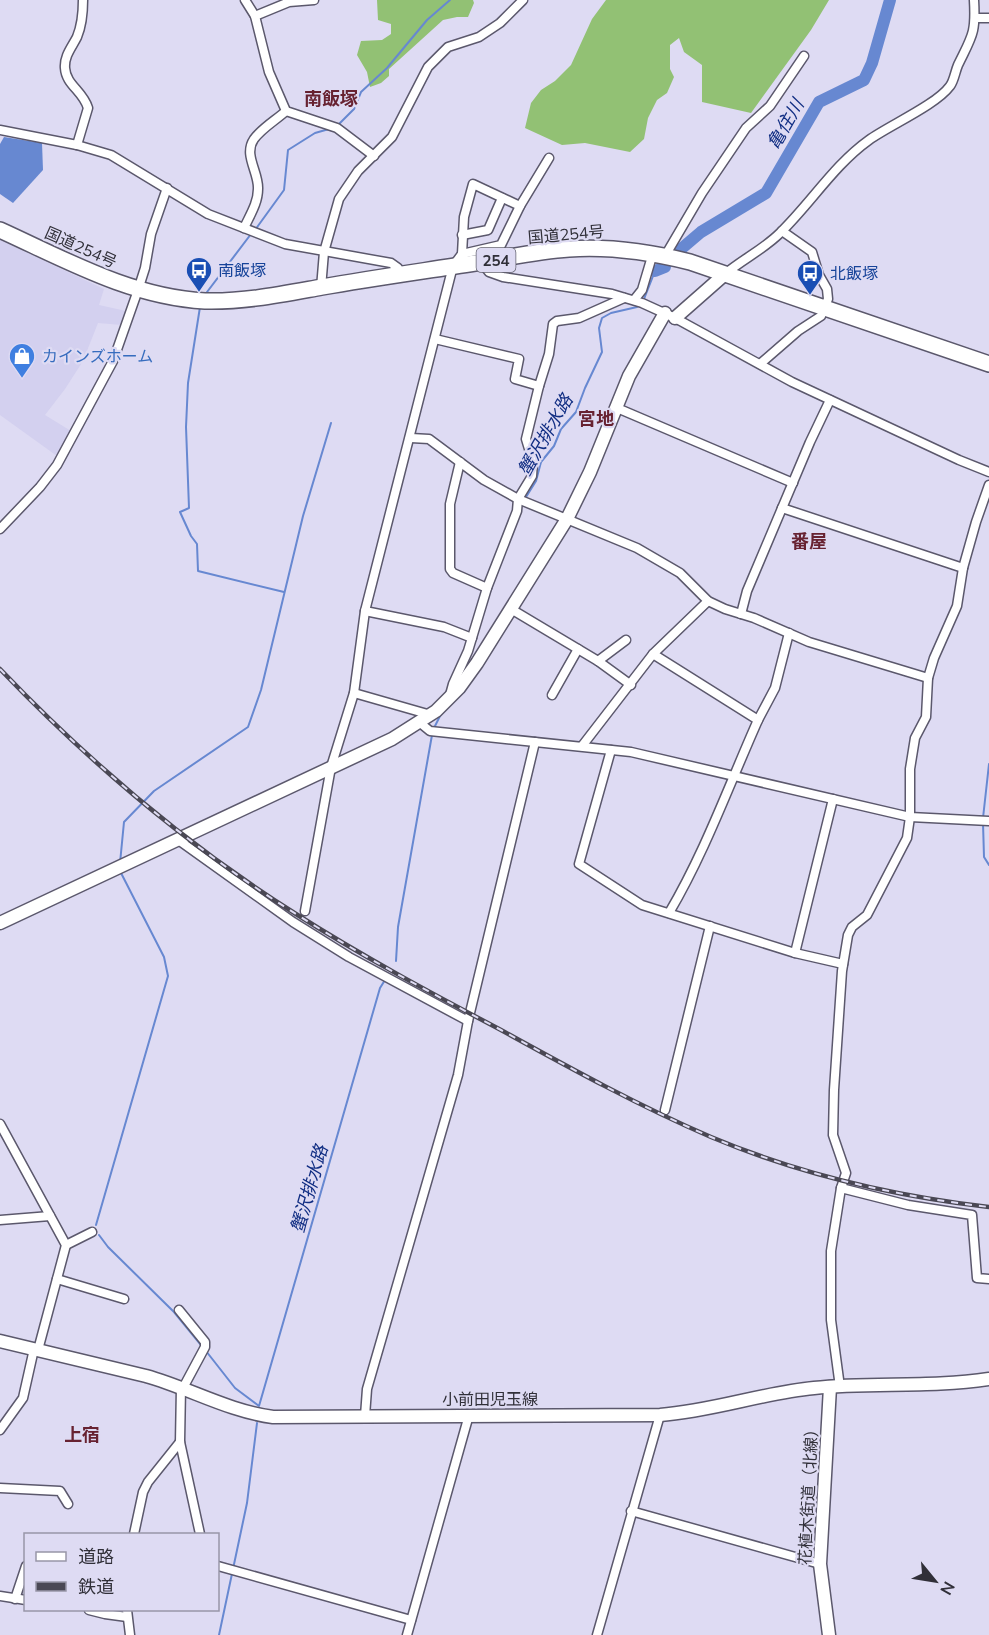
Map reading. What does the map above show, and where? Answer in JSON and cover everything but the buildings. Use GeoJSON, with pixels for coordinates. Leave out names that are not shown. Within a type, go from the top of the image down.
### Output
{"type":"FeatureCollection","features":[{"type":"Feature","properties":{"kind":"highway","name":"国道254号"},"geometry":{"type":"LineString","coordinates":[[0,230],[113,282],[138,290],[202,301],[277,296],[399,274],[457,260],[482,262],[567,249],[622,248],[659,254],[725,274],[989,364]]}},
{"type":"Feature","properties":{"kind":"street"},"geometry":{"type":"LineString","coordinates":[[77,146],[88,108],[81,93],[70,83],[64,67],[66,57],[78,35],[83,0]]}},
{"type":"Feature","properties":{"kind":"street"},"geometry":{"type":"LineString","coordinates":[[244,0],[255,16],[269,72],[286,111],[337,128],[374,156]]}},
{"type":"Feature","properties":{"kind":"street"},"geometry":{"type":"LineString","coordinates":[[255,16],[289,2],[314,0]]}},
{"type":"Feature","properties":{"kind":"street"},"geometry":{"type":"LineString","coordinates":[[321,288],[324,252],[339,199],[352,178],[392,137],[428,67],[448,47],[479,37],[500,23],[523,0]]}},
{"type":"Feature","properties":{"kind":"street"},"geometry":{"type":"LineString","coordinates":[[0,923],[392,739],[431,714],[449,699],[468,677],[567,519],[618,408],[629,376],[670,316],[769,243],[834,173],[868,141],[939,96],[950,86],[974,30],[974,0]]}},
{"type":"Feature","properties":{"kind":"street"},"geometry":{"type":"LineString","coordinates":[[975,18],[989,18]]}},
{"type":"Feature","properties":{"kind":"street"},"geometry":{"type":"LineString","coordinates":[[634,300],[642,290],[659,254],[746,128],[770,106],[804,56]]}},
{"type":"Feature","properties":{"kind":"street"},"geometry":{"type":"LineString","coordinates":[[244,228],[258,196],[258,180],[253,166],[251,147],[253,140],[286,111]]}},
{"type":"Feature","properties":{"kind":"street"},"geometry":{"type":"LineString","coordinates":[[0,130],[111,155],[208,214],[285,244],[391,263],[398,268],[399,274]]}},
{"type":"Feature","properties":{"kind":"street"},"geometry":{"type":"LineString","coordinates":[[457,260],[501,245],[520,206],[549,158]]}},
{"type":"Feature","properties":{"kind":"street"},"geometry":{"type":"LineString","coordinates":[[305,911],[331,767],[354,693],[365,611],[457,260],[464,217],[473,184],[520,206]]}},
{"type":"Feature","properties":{"kind":"street"},"geometry":{"type":"LineString","coordinates":[[0,530],[57,465],[113,361],[145,268],[151,234],[167,188]]}},
{"type":"Feature","properties":{"kind":"street"},"geometry":{"type":"LineString","coordinates":[[462,235],[488,230],[502,198]]}},
{"type":"Feature","properties":{"kind":"street"},"geometry":{"type":"LineString","coordinates":[[760,364],[798,331],[820,316],[825,309],[829,294],[819,275],[812,252],[782,231]]}},
{"type":"Feature","properties":{"kind":"street"},"geometry":{"type":"LineString","coordinates":[[482,262],[489,272],[503,277],[634,300],[670,316],[830,400],[989,472]]}},
{"type":"Feature","properties":{"kind":"street"},"geometry":{"type":"LineString","coordinates":[[449,699],[472,638],[487,588],[517,511],[518,498],[532,476],[533,462],[526,439],[549,354],[553,324],[557,321],[579,318],[624,297]]}},
{"type":"Feature","properties":{"kind":"street"},"geometry":{"type":"LineString","coordinates":[[435,339],[519,358],[515,379],[539,386]]}},
{"type":"Feature","properties":{"kind":"street"},"geometry":{"type":"LineString","coordinates":[[741,614],[747,591],[830,400]]}},
{"type":"Feature","properties":{"kind":"street"},"geometry":{"type":"LineString","coordinates":[[618,408],[793,483]]}},
{"type":"Feature","properties":{"kind":"street"},"geometry":{"type":"LineString","coordinates":[[411,438],[429,439],[484,480],[518,498],[637,548],[680,573],[708,601],[809,642],[928,678]]}},
{"type":"Feature","properties":{"kind":"street"},"geometry":{"type":"LineString","coordinates":[[460,462],[450,504],[450,569],[453,573],[487,588]]}},
{"type":"Feature","properties":{"kind":"street"},"geometry":{"type":"LineString","coordinates":[[835,1387],[831,1320],[831,1251],[841,1188],[846,1173],[833,1134],[843,964],[848,935],[852,927],[867,915],[907,838],[910,817],[910,769],[915,738],[926,717],[928,678],[934,658],[957,606],[963,568],[989,485]]}},
{"type":"Feature","properties":{"kind":"street"},"geometry":{"type":"LineString","coordinates":[[782,508],[963,568]]}},
{"type":"Feature","properties":{"kind":"street"},"geometry":{"type":"LineString","coordinates":[[582,746],[653,654],[673,632],[708,601]]}},
{"type":"Feature","properties":{"kind":"street"},"geometry":{"type":"LineString","coordinates":[[511,609],[598,661],[631,685]]}},
{"type":"Feature","properties":{"kind":"street"},"geometry":{"type":"LineString","coordinates":[[365,611],[444,627],[472,638]]}},
{"type":"Feature","properties":{"kind":"street"},"geometry":{"type":"LineString","coordinates":[[669,913],[685,886],[721,811],[758,720],[775,688],[789,633]]}},
{"type":"Feature","properties":{"kind":"street"},"geometry":{"type":"LineString","coordinates":[[598,661],[626,640]]}},
{"type":"Feature","properties":{"kind":"street"},"geometry":{"type":"LineString","coordinates":[[552,695],[578,649]]}},
{"type":"Feature","properties":{"kind":"street"},"geometry":{"type":"LineString","coordinates":[[653,654],[758,720]]}},
{"type":"Feature","properties":{"kind":"street"},"geometry":{"type":"LineString","coordinates":[[354,693],[431,714]]}},
{"type":"Feature","properties":{"kind":"street"},"geometry":{"type":"LineString","coordinates":[[419,722],[430,731],[631,752],[910,817],[989,821]]}},
{"type":"Feature","properties":{"kind":"street"},"geometry":{"type":"LineString","coordinates":[[365,1416],[367,1389],[458,1075],[468,1021],[535,742]]}},
{"type":"Feature","properties":{"kind":"street"},"geometry":{"type":"LineString","coordinates":[[611,750],[579,864],[642,905],[795,953],[843,964]]}},
{"type":"Feature","properties":{"kind":"street"},"geometry":{"type":"LineString","coordinates":[[795,953],[833,799]]}},
{"type":"Feature","properties":{"kind":"street"},"geometry":{"type":"LineString","coordinates":[[177,839],[293,922],[339,951],[468,1021]]}},
{"type":"Feature","properties":{"kind":"street"},"geometry":{"type":"LineString","coordinates":[[665,1110],[710,926]]}},
{"type":"Feature","properties":{"kind":"street"},"geometry":{"type":"LineString","coordinates":[[0,1124],[66,1245],[23,1398],[0,1430]]}},
{"type":"Feature","properties":{"kind":"street"},"geometry":{"type":"LineString","coordinates":[[841,1188],[908,1204],[972,1215],[977,1278],[989,1279]]}},
{"type":"Feature","properties":{"kind":"street"},"geometry":{"type":"LineString","coordinates":[[0,1220],[50,1216]]}},
{"type":"Feature","properties":{"kind":"street"},"geometry":{"type":"LineString","coordinates":[[66,1245],[92,1232]]}},
{"type":"Feature","properties":{"kind":"street"},"geometry":{"type":"LineString","coordinates":[[57,1279],[124,1299]]}},
{"type":"Feature","properties":{"kind":"street"},"geometry":{"type":"LineString","coordinates":[[179,1310],[205,1342],[205,1347],[182,1388],[180,1442],[200,1533]]}},
{"type":"Feature","properties":{"kind":"street","name":"小前田児玉線"},"geometry":{"type":"LineString","coordinates":[[0,1341],[146,1376],[220,1404],[273,1417],[660,1415],[689,1413],[802,1390],[933,1384],[989,1378]]}},
{"type":"Feature","properties":{"kind":"street","name":"花植木街道（北線）"},"geometry":{"type":"LineString","coordinates":[[829,1635],[820,1564],[835,1387]]}},
{"type":"Feature","properties":{"kind":"street"},"geometry":{"type":"LineString","coordinates":[[407,1635],[469,1415]]}},
{"type":"Feature","properties":{"kind":"street"},"geometry":{"type":"LineString","coordinates":[[597,1635],[660,1415]]}},
{"type":"Feature","properties":{"kind":"street"},"geometry":{"type":"LineString","coordinates":[[134,1533],[143,1492],[148,1482],[180,1442]]}},
{"type":"Feature","properties":{"kind":"street"},"geometry":{"type":"LineString","coordinates":[[0,1488],[60,1491],[68,1504]]}},
{"type":"Feature","properties":{"kind":"street"},"geometry":{"type":"LineString","coordinates":[[631,1511],[820,1564]]}},
{"type":"Feature","properties":{"kind":"street"},"geometry":{"type":"LineString","coordinates":[[219,1566],[411,1620]]}},
{"type":"Feature","properties":{"kind":"street"},"geometry":{"type":"LineString","coordinates":[[15,1599],[24,1572]]}},
{"type":"Feature","properties":{"kind":"street"},"geometry":{"type":"LineString","coordinates":[[0,1596],[24,1600]]}},
{"type":"Feature","properties":{"kind":"street"},"geometry":{"type":"LineString","coordinates":[[102,1611],[127,1613],[130,1635]]}},
{"type":"Feature","properties":{"kind":"shaded area"},"geometry":{"type":"Polygon","coordinates":[[[0,240],[104,289],[99,305],[126,311],[122,325],[98,323],[83,361],[45,415],[71,431],[57,456],[0,415],[0,240]]]}},
{"type":"Feature","properties":{"kind":"green space"},"geometry":{"type":"Polygon","coordinates":[[[377,0],[473,0],[474,3],[468,17],[443,20],[389,69],[389,76],[381,83],[370,87],[367,72],[357,55],[361,41],[382,40],[391,34],[391,24],[378,20],[377,0]]]}},
{"type":"Feature","properties":{"kind":"green space"},"geometry":{"type":"Polygon","coordinates":[[[606,0],[829,0],[811,30],[751,113],[702,102],[702,65],[684,52],[679,38],[670,45],[670,69],[674,77],[667,93],[657,100],[648,118],[644,139],[630,152],[585,143],[562,145],[525,128],[531,103],[541,90],[555,81],[571,65],[592,19],[606,0]]]}},
{"type":"Feature","properties":{"kind":"water"},"geometry":{"type":"Polygon","coordinates":[[[4,137],[42,143],[43,170],[13,203],[0,194],[0,144],[4,137]]]}},
{"type":"Feature","properties":{"kind":"waterway"},"geometry":{"type":"LineString","coordinates":[[337,126],[354,109],[361,92],[387,68],[427,20],[450,0]]}},
{"type":"Feature","properties":{"kind":"waterway","name":"亀住川"},"geometry":{"type":"LineString","coordinates":[[681,249],[701,232],[766,193],[819,102],[864,80],[872,63],[890,0]]}},
{"type":"Feature","properties":{"kind":"waterway"},"geometry":{"type":"LineString","coordinates":[[255,230],[284,190],[288,150],[315,133],[329,129]]}},
{"type":"Feature","properties":{"kind":"waterway"},"geometry":{"type":"LineString","coordinates":[[204,296],[251,234]]}},
{"type":"Feature","properties":{"kind":"waterway","name":"亀住川"},"geometry":{"type":"LineString","coordinates":[[655,271],[665,267]]}},
{"type":"Feature","properties":{"kind":"waterway","name":"蟹沢排水路"},"geometry":{"type":"LineString","coordinates":[[644,299],[655,271]]}},
{"type":"Feature","properties":{"kind":"waterway"},"geometry":{"type":"LineString","coordinates":[[200,307],[188,383],[186,427],[189,508],[180,512],[197,544],[198,571],[284,592]]}},
{"type":"Feature","properties":{"kind":"waterway","name":"蟹沢排水路"},"geometry":{"type":"LineString","coordinates":[[526,497],[536,481],[541,462],[554,446],[561,429],[576,412],[602,352],[599,328],[602,318],[611,313],[637,307]]}},
{"type":"Feature","properties":{"kind":"waterway"},"geometry":{"type":"LineString","coordinates":[[120,863],[124,822],[154,791],[248,727],[261,690],[303,516],[331,423]]}},
{"type":"Feature","properties":{"kind":"waterway","name":"蟹沢排水路"},"geometry":{"type":"LineString","coordinates":[[434,728],[441,714]]}},
{"type":"Feature","properties":{"kind":"waterway","name":"蟹沢排水路"},"geometry":{"type":"LineString","coordinates":[[396,961],[398,927],[432,735]]}},
{"type":"Feature","properties":{"kind":"waterway"},"geometry":{"type":"LineString","coordinates":[[983,818],[989,764]]}},
{"type":"Feature","properties":{"kind":"waterway"},"geometry":{"type":"LineString","coordinates":[[983,823],[984,857],[989,865]]}},
{"type":"Feature","properties":{"kind":"waterway"},"geometry":{"type":"LineString","coordinates":[[96,1225],[168,976],[164,957],[120,871]]}},
{"type":"Feature","properties":{"kind":"waterway","name":"蟹沢排水路"},"geometry":{"type":"LineString","coordinates":[[206,1351],[235,1388],[259,1406],[380,988],[385,980]]}},
{"type":"Feature","properties":{"kind":"waterway"},"geometry":{"type":"LineString","coordinates":[[99,1235],[108,1247],[174,1312],[201,1345]]}},
{"type":"Feature","properties":{"kind":"waterway","name":"蟹沢排水路"},"geometry":{"type":"LineString","coordinates":[[219,1635],[247,1503],[257,1423]]}},
{"type":"Feature","properties":{"kind":"railway"},"geometry":{"type":"LineString","coordinates":[[0,669],[68,737],[178,831],[256,888],[321,930],[423,988],[631,1100],[744,1150],[847,1182],[918,1197],[989,1207]]}},
{"type":"Feature","properties":{"kind":"place","name":"南飯塚"},"geometry":{"type":"Point","coordinates":[199,293]}},
{"type":"Feature","properties":{"kind":"place","name":"北飯塚"},"geometry":{"type":"Point","coordinates":[810,296]}},
{"type":"Feature","properties":{"kind":"place","name":"カインズホーム"},"geometry":{"type":"Point","coordinates":[22,379]}},
{"type":"Feature","properties":{"kind":"district","name":"南飯塚"},"geometry":{"type":"Point","coordinates":[331,98]}},
{"type":"Feature","properties":{"kind":"district","name":"宮地"},"geometry":{"type":"Point","coordinates":[596,418]}},
{"type":"Feature","properties":{"kind":"district","name":"番屋"},"geometry":{"type":"Point","coordinates":[809,541]}},
{"type":"Feature","properties":{"kind":"district","name":"上宿"},"geometry":{"type":"Point","coordinates":[82,1434]}}]}
